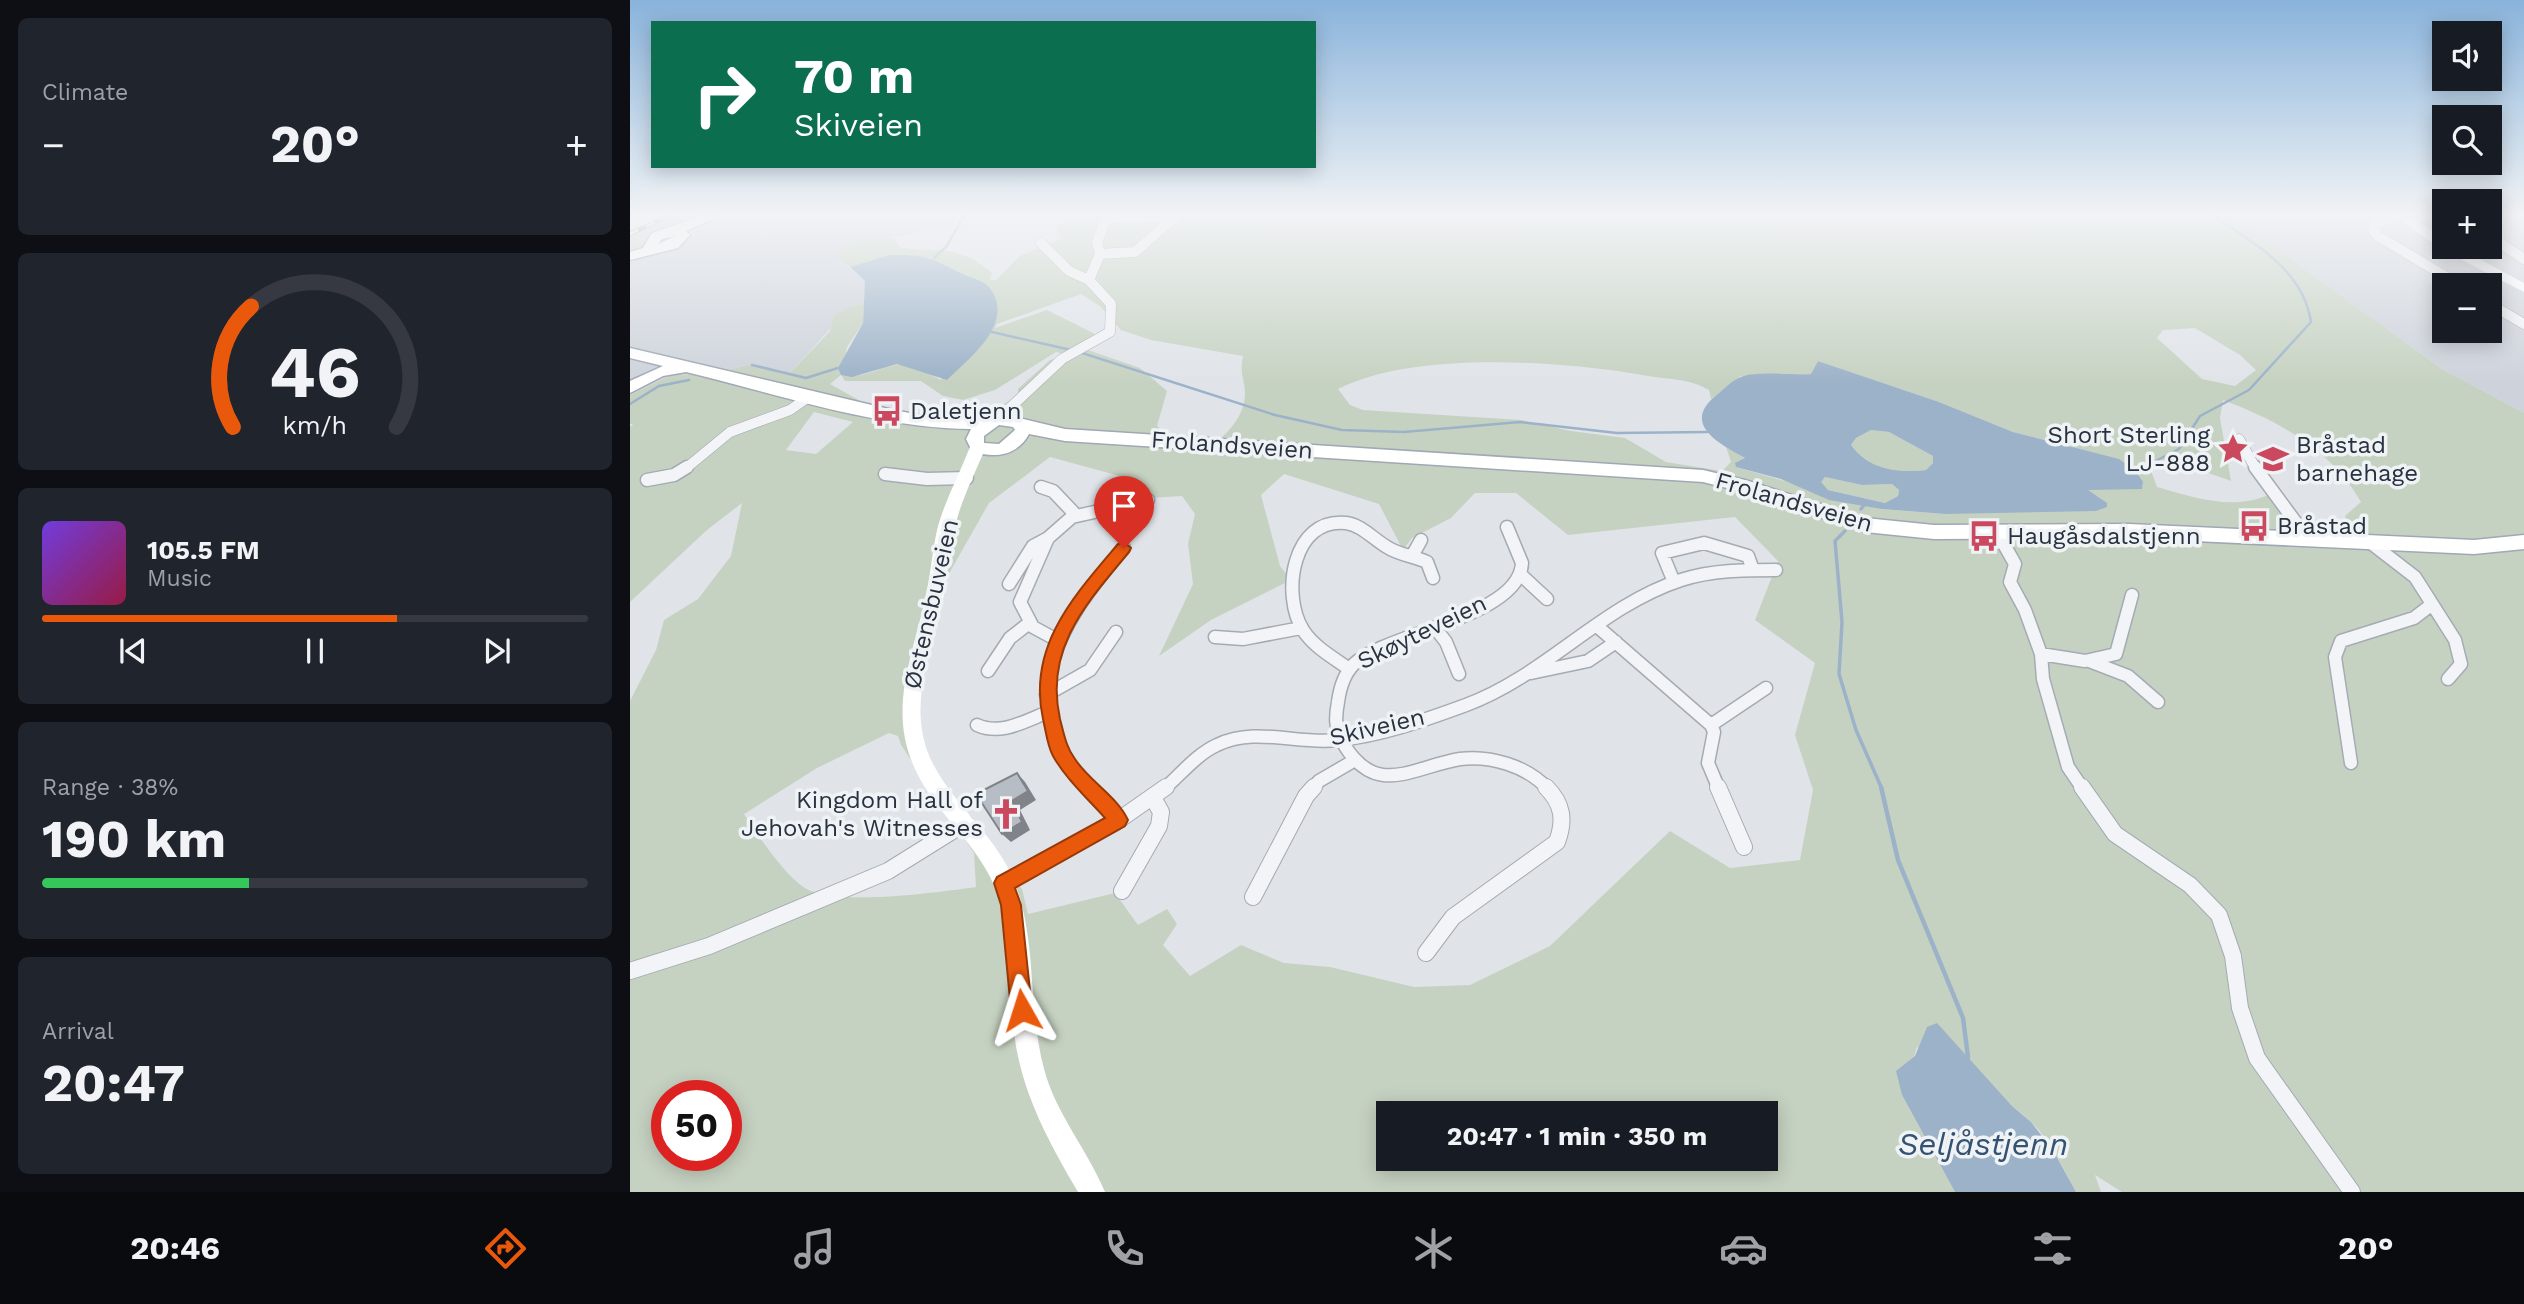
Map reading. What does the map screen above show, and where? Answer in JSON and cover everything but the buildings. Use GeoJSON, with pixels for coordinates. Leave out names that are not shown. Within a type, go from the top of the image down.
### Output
{"type":"FeatureCollection","features":[{"type":"Feature","properties":{"kind":"main road"},"geometry":{"type":"LineString","coordinates":[[2494,272],[2524,288]]}},
{"type":"Feature","properties":{"kind":"main road"},"geometry":{"type":"LineString","coordinates":[[630,353],[932,423],[997,450]]}},
{"type":"Feature","properties":{"kind":"main road"},"geometry":{"type":"LineString","coordinates":[[630,359],[636,366],[630,380]]}},
{"type":"Feature","properties":{"kind":"main road"},"geometry":{"type":"LineString","coordinates":[[630,388],[664,370],[687,368]]}},
{"type":"Feature","properties":{"kind":"main road"},"geometry":{"type":"LineString","coordinates":[[932,423],[992,422]]}},
{"type":"Feature","properties":{"kind":"main road"},"geometry":{"type":"LineString","coordinates":[[976,443],[992,422]]}},
{"type":"Feature","properties":{"kind":"main road","name":"Frolandsveien"},"geometry":{"type":"LineString","coordinates":[[992,422],[1021,424],[1065,435],[1703,476],[1745,486],[1865,525],[1934,532],[2129,531],[2474,547],[2524,542]]}},
{"type":"Feature","properties":{"kind":"main road"},"geometry":{"type":"LineString","coordinates":[[1014,443],[1021,435],[1021,424]]}},
{"type":"Feature","properties":{"kind":"main road","name":"Frolandsveien"},"geometry":{"type":"LineString","coordinates":[[997,450],[1014,443],[1065,435]]}},
{"type":"Feature","properties":{"kind":"main road","name":"Østensbuveien"},"geometry":{"type":"LineString","coordinates":[[976,443],[967,478],[944,534],[936,591],[914,667],[909,704],[911,735],[920,760],[936,788],[965,823],[1004,883],[1011,905],[1022,1010],[1032,1070],[1058,1130],[1092,1192]]}},
{"type":"Feature","properties":{"kind":"main road","name":"Østensbuveien"},"geometry":{"type":"LineString","coordinates":[[967,478],[997,450]]}},
{"type":"Feature","properties":{"kind":"street"},"geometry":{"type":"LineString","coordinates":[[992,422],[1031,390],[1062,359],[1110,332],[1111,304],[1089,280],[1070,272]]}},
{"type":"Feature","properties":{"kind":"street"},"geometry":{"type":"LineString","coordinates":[[1089,280],[1093,272]]}},
{"type":"Feature","properties":{"kind":"street"},"geometry":{"type":"LineString","coordinates":[[2502,311],[2524,324]]}},
{"type":"Feature","properties":{"kind":"street"},"geometry":{"type":"LineString","coordinates":[[1021,424],[1031,390]]}},
{"type":"Feature","properties":{"kind":"street"},"geometry":{"type":"LineString","coordinates":[[647,480],[674,477],[728,433],[795,410],[810,396]]}},
{"type":"Feature","properties":{"kind":"street"},"geometry":{"type":"LineString","coordinates":[[2239,439],[2257,471],[2308,539]]}},
{"type":"Feature","properties":{"kind":"street"},"geometry":{"type":"LineString","coordinates":[[885,474],[927,479],[967,478]]}},
{"type":"Feature","properties":{"kind":"street"},"geometry":{"type":"LineString","coordinates":[[1041,487],[1053,491],[1073,512],[1072,517]]}},
{"type":"Feature","properties":{"kind":"street"},"geometry":{"type":"LineString","coordinates":[[1009,584],[1033,546],[1048,538],[1072,517],[1147,500]]}},
{"type":"Feature","properties":{"kind":"street"},"geometry":{"type":"LineString","coordinates":[[1348,668],[1313,642],[1301,628],[1292,598],[1294,563],[1301,547],[1320,528],[1335,523],[1350,524],[1367,530],[1389,549],[1427,562],[1433,578]]}},
{"type":"Feature","properties":{"kind":"street"},"geometry":{"type":"LineString","coordinates":[[1507,527],[1523,565],[1520,574],[1547,599]]}},
{"type":"Feature","properties":{"kind":"street"},"geometry":{"type":"LineString","coordinates":[[1997,532],[2015,564],[2010,582],[2025,610],[2041,654],[2043,679],[2068,766],[2115,834],[2190,885],[2218,915],[2233,956],[2240,1008],[2257,1058],[2352,1192]]}},
{"type":"Feature","properties":{"kind":"street"},"geometry":{"type":"LineString","coordinates":[[1048,538],[1020,602],[1028,624],[1037,634],[1057,640]]}},
{"type":"Feature","properties":{"kind":"street"},"geometry":{"type":"LineString","coordinates":[[1412,556],[1421,540]]}},
{"type":"Feature","properties":{"kind":"street"},"geometry":{"type":"LineString","coordinates":[[1674,582],[1662,553],[1700,543],[1748,556],[1753,569]]}},
{"type":"Feature","properties":{"kind":"street"},"geometry":{"type":"LineString","coordinates":[[2371,543],[2415,577],[2455,640],[2461,664],[2448,679]]}},
{"type":"Feature","properties":{"kind":"street"},"geometry":{"type":"LineString","coordinates":[[1119,820],[1070,768],[1058,749],[1046,695],[1049,664],[1057,640],[1085,594],[1124,548]]}},
{"type":"Feature","properties":{"kind":"street","name":"Skiveien"},"geometry":{"type":"LineString","coordinates":[[1004,883],[1119,820],[1153,798],[1217,745],[1242,737],[1340,740],[1470,704],[1527,674],[1633,602],[1674,582],[1713,573],[1776,569]]}},
{"type":"Feature","properties":{"kind":"street","name":"Skøyteveien"},"geometry":{"type":"LineString","coordinates":[[1340,740],[1334,723],[1339,694],[1348,668],[1383,647],[1436,629],[1474,612],[1520,574]]}},
{"type":"Feature","properties":{"kind":"street"},"geometry":{"type":"LineString","coordinates":[[2085,661],[2116,654],[2123,637],[2132,595]]}},
{"type":"Feature","properties":{"kind":"street"},"geometry":{"type":"LineString","coordinates":[[2351,763],[2334,657],[2341,641],[2414,618],[2431,605]]}},
{"type":"Feature","properties":{"kind":"street"},"geometry":{"type":"LineString","coordinates":[[988,671],[1010,638],[1028,624]]}},
{"type":"Feature","properties":{"kind":"street"},"geometry":{"type":"LineString","coordinates":[[1598,627],[1711,725],[1714,732],[1708,763],[1744,847]]}},
{"type":"Feature","properties":{"kind":"street"},"geometry":{"type":"LineString","coordinates":[[1215,636],[1243,639],[1301,628]]}},
{"type":"Feature","properties":{"kind":"street"},"geometry":{"type":"LineString","coordinates":[[1436,629],[1446,642],[1459,674]]}},
{"type":"Feature","properties":{"kind":"street"},"geometry":{"type":"LineString","coordinates":[[1046,695],[1090,670],[1116,632]]}},
{"type":"Feature","properties":{"kind":"street"},"geometry":{"type":"LineString","coordinates":[[1527,674],[1596,659],[1607,653],[1616,642]]}},
{"type":"Feature","properties":{"kind":"street"},"geometry":{"type":"LineString","coordinates":[[2041,654],[2085,661],[2128,676],[2158,702]]}},
{"type":"Feature","properties":{"kind":"street"},"geometry":{"type":"LineString","coordinates":[[1711,725],[1766,688]]}},
{"type":"Feature","properties":{"kind":"street"},"geometry":{"type":"LineString","coordinates":[[976,725],[989,730],[1002,729],[1048,712]]}},
{"type":"Feature","properties":{"kind":"street"},"geometry":{"type":"LineString","coordinates":[[1340,740],[1354,760],[1384,777],[1404,776],[1475,758],[1521,770],[1543,784],[1560,803],[1564,822],[1557,842],[1452,917],[1426,953]]}},
{"type":"Feature","properties":{"kind":"street"},"geometry":{"type":"LineString","coordinates":[[1253,897],[1306,796],[1319,781],[1354,760]]}},
{"type":"Feature","properties":{"kind":"street"},"geometry":{"type":"LineString","coordinates":[[1122,891],[1159,826],[1161,812],[1153,798]]}},
{"type":"Feature","properties":{"kind":"street"},"geometry":{"type":"LineString","coordinates":[[630,971],[709,946],[888,871],[965,823]]}},
{"type":"Feature","properties":{"kind":"shaded area"},"geometry":{"type":"Polygon","coordinates":[[[630,272],[854,272],[865,281],[864,304],[851,306],[789,374],[749,365],[714,373],[672,375],[630,395],[630,272]]]}},
{"type":"Feature","properties":{"kind":"shaded area"},"geometry":{"type":"Polygon","coordinates":[[[2308,272],[2524,272],[2524,413],[2442,369],[2308,272]]]}},
{"type":"Feature","properties":{"kind":"green space"},"geometry":{"type":"Polygon","coordinates":[[[953,272],[990,272],[990,280],[996,280],[1004,272],[2308,272],[2442,369],[2524,413],[2524,1192],[2122,1192],[2095,1175],[2101,1192],[2076,1192],[2050,1145],[2017,1109],[1917,1047],[1902,1095],[1955,1192],[630,1192],[630,701],[656,650],[664,620],[698,599],[731,556],[742,503],[707,530],[630,602],[630,427],[633,424],[630,424],[630,395],[672,375],[714,373],[749,365],[789,374],[830,331],[834,316],[851,306],[864,304],[863,323],[847,347],[842,375],[862,375],[901,364],[941,380],[987,285],[953,272]],[[1081,294],[997,324],[995,328],[1047,310],[1097,335],[1064,354],[1056,352],[995,390],[963,400],[943,396],[921,381],[845,381],[841,375],[830,384],[862,402],[948,420],[980,418],[1018,396],[1018,389],[1050,360],[1088,350],[1140,368],[1167,391],[1157,426],[1168,435],[1222,437],[1231,428],[1241,412],[1245,394],[1243,356],[1151,340],[1121,330],[1100,306],[1081,294]],[[2195,328],[2163,330],[2157,338],[2202,379],[2235,386],[2256,370],[2240,355],[2195,328]],[[1818,361],[1812,374],[1741,376],[1711,399],[1709,390],[1686,381],[1533,363],[1490,362],[1407,368],[1370,377],[1338,389],[1350,405],[1363,410],[1521,420],[1571,431],[1625,438],[1666,462],[1722,471],[1731,462],[1726,447],[1746,459],[1736,467],[1882,509],[1945,514],[2094,495],[2087,490],[2093,488],[2142,488],[2143,482],[2070,446],[2013,432],[1939,402],[1818,361]],[[2223,400],[2220,418],[2231,481],[2169,459],[2150,468],[2157,487],[2213,501],[2241,502],[2268,495],[2285,511],[2287,526],[2311,537],[2353,540],[2345,516],[2361,502],[2335,467],[2319,452],[2283,427],[2223,400]],[[814,412],[786,450],[816,454],[853,422],[814,412]],[[1050,457],[989,503],[938,593],[909,737],[999,867],[1022,889],[1028,914],[1115,893],[1138,925],[1167,909],[1177,924],[1163,945],[1190,976],[1241,945],[1284,963],[1330,967],[1414,987],[1470,985],[1550,946],[1670,831],[1730,868],[1800,860],[1813,790],[1795,735],[1815,663],[1755,620],[1778,561],[1735,517],[1568,535],[1516,493],[1475,493],[1451,518],[1412,538],[1403,550],[1379,504],[1284,474],[1261,495],[1280,566],[1291,580],[1211,620],[1159,656],[1193,584],[1188,544],[1195,514],[1182,496],[1150,498],[1127,478],[1050,457]],[[889,733],[817,768],[744,814],[789,874],[805,888],[819,894],[839,897],[888,897],[976,887],[974,853],[901,745],[898,736],[889,733]]]}},
{"type":"Feature","properties":{"kind":"green space"},"geometry":{"type":"Polygon","coordinates":[[[1871,430],[1889,432],[1933,456],[1933,463],[1926,470],[1915,471],[1894,470],[1875,465],[1851,445],[1856,438],[1871,430]]]}},
{"type":"Feature","properties":{"kind":"green space"},"geometry":{"type":"Polygon","coordinates":[[[1825,477],[1862,485],[1892,484],[1899,490],[1898,496],[1885,503],[1828,490],[1820,482],[1825,477]]]}},
{"type":"Feature","properties":{"kind":"water","name":"Daletjenn"},"geometry":{"type":"Polygon","coordinates":[[[855,272],[958,272],[989,287],[996,300],[994,326],[987,339],[947,380],[897,364],[852,377],[841,375],[838,368],[863,323],[865,281],[855,272]]]}},
{"type":"Feature","properties":{"kind":"water","name":"Haugåsdalstjenn"},"geometry":{"type":"Polygon","coordinates":[[[1818,361],[1939,402],[2013,432],[2119,459],[2135,470],[2143,482],[2142,489],[2088,490],[2107,503],[2107,507],[2096,511],[1945,514],[1882,509],[1829,500],[1781,479],[1736,467],[1735,463],[1745,458],[1714,439],[1703,423],[1702,414],[1708,404],[1729,384],[1747,375],[1811,374],[1818,361]],[[1871,430],[1856,438],[1851,445],[1875,465],[1915,471],[1926,470],[1933,463],[1933,456],[1889,432],[1871,430]],[[1825,477],[1821,482],[1828,490],[1885,503],[1898,496],[1899,490],[1892,484],[1862,485],[1825,477]]]}},
{"type":"Feature","properties":{"kind":"water","name":"Seljåstjenn"},"geometry":{"type":"Polygon","coordinates":[[[1937,1023],[2011,1105],[2031,1122],[2053,1150],[2076,1192],[1955,1192],[1902,1095],[1896,1071],[1915,1056],[1927,1027],[1937,1023]]]}},
{"type":"Feature","properties":{"kind":"waterway"},"geometry":{"type":"LineString","coordinates":[[2141,469],[2179,449],[2200,416],[2249,390],[2311,322],[2298,287],[2286,272]]}},
{"type":"Feature","properties":{"kind":"waterway"},"geometry":{"type":"LineString","coordinates":[[992,332],[1071,350]]}},
{"type":"Feature","properties":{"kind":"waterway"},"geometry":{"type":"LineString","coordinates":[[1079,352],[1275,415],[1342,430],[1404,432],[1520,422],[1617,433],[1707,432]]}},
{"type":"Feature","properties":{"kind":"waterway"},"geometry":{"type":"LineString","coordinates":[[752,365],[806,378],[838,368]]}},
{"type":"Feature","properties":{"kind":"waterway"},"geometry":{"type":"LineString","coordinates":[[630,404],[659,386],[689,380]]}},
{"type":"Feature","properties":{"kind":"waterway"},"geometry":{"type":"LineString","coordinates":[[2141,469],[2147,467]]}},
{"type":"Feature","properties":{"kind":"waterway"},"geometry":{"type":"LineString","coordinates":[[2135,470],[2141,469]]}},
{"type":"Feature","properties":{"kind":"waterway"},"geometry":{"type":"LineString","coordinates":[[1861,509],[1864,505]]}},
{"type":"Feature","properties":{"kind":"waterway"},"geometry":{"type":"LineString","coordinates":[[1845,531],[1835,541],[1842,622],[1839,674],[1856,730],[1882,789]]}},
{"type":"Feature","properties":{"kind":"waterway"},"geometry":{"type":"LineString","coordinates":[[1881,787],[1898,860],[1963,1018],[1968,1057]]}},
{"type":"Feature","properties":{"kind":"place","name":"Daletjenn"},"geometry":{"type":"Point","coordinates":[887,411]}},
{"type":"Feature","properties":{"kind":"place","name":"Short Sterling LJ-888"},"geometry":{"type":"Point","coordinates":[2233,449]}},
{"type":"Feature","properties":{"kind":"place","name":"Bråstad barnehage"},"geometry":{"type":"Point","coordinates":[2273,459]}},
{"type":"Feature","properties":{"kind":"place","name":"Bråstad"},"geometry":{"type":"Point","coordinates":[2254,526]}},
{"type":"Feature","properties":{"kind":"place","name":"Haugåsdalstjenn"},"geometry":{"type":"Point","coordinates":[1984,536]}},
{"type":"Feature","properties":{"kind":"place","name":"Kingdom Hall of Jehovah's Witnesses"},"geometry":{"type":"Point","coordinates":[1006,814]}},
{"type":"Feature","properties":{"kind":"route"},"geometry":{"type":"LineString","coordinates":[[1022,1010],[1011,905],[1004,883],[1119,820],[1070,768],[1058,749],[1046,695],[1047,673],[1057,640],[1085,594],[1124,548]]}}]}
